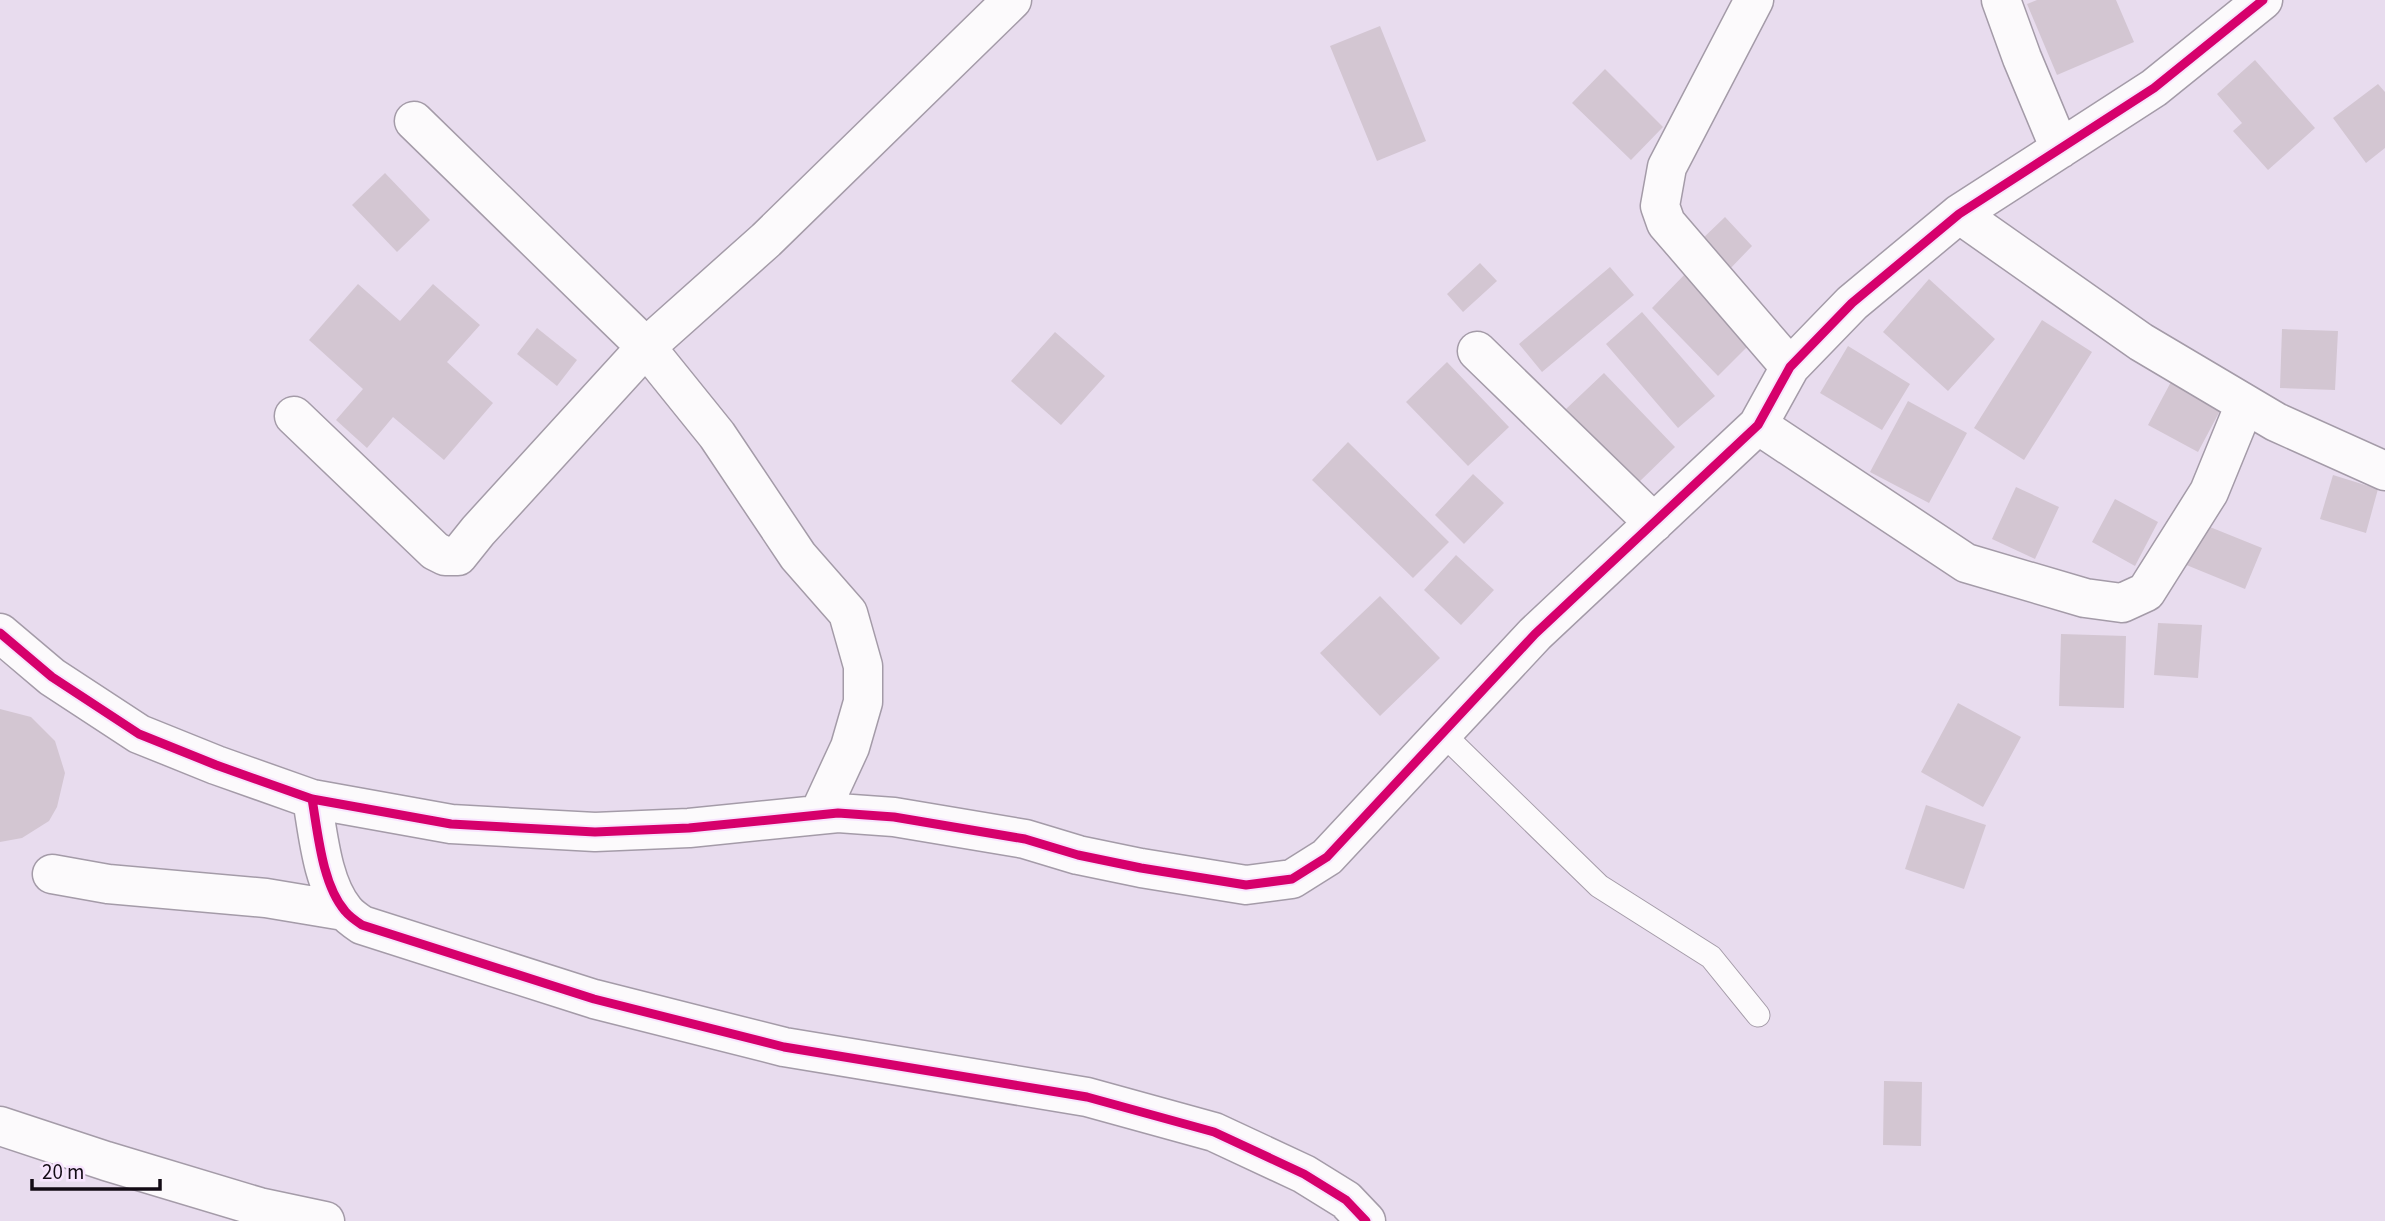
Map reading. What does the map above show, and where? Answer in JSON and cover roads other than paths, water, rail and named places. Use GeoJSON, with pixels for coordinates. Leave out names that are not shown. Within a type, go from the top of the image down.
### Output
{"type":"FeatureCollection","features":[{"type":"Feature","properties":{"kind":"street"},"geometry":{"type":"LineString","coordinates":[[294,416],[435,551],[445,556],[458,556],[646,347],[766,240],[1012,0]]}},
{"type":"Feature","properties":{"kind":"street"},"geometry":{"type":"LineString","coordinates":[[1754,0],[1667,167],[1660,206],[1666,223],[1790,367]]}},
{"type":"Feature","properties":{"kind":"street"},"geometry":{"type":"LineString","coordinates":[[2001,0],[2060,149]]}},
{"type":"Feature","properties":{"kind":"street"},"geometry":{"type":"LineString","coordinates":[[0,633],[52,677],[139,734],[312,799],[451,824],[595,832],[689,828],[838,813],[907,819],[1025,839],[1078,855],[1246,885],[1292,879],[1327,858],[1535,634],[1758,425],[1790,367],[1852,303],[1959,214],[2154,88],[2263,0]]}},
{"type":"Feature","properties":{"kind":"street"},"geometry":{"type":"LineString","coordinates":[[414,121],[646,347],[717,435],[798,556],[848,613],[863,666],[863,702],[850,747],[819,814]]}},
{"type":"Feature","properties":{"kind":"street"},"geometry":{"type":"LineString","coordinates":[[1959,214],[2141,342],[2276,422],[2385,471]]}},
{"type":"Feature","properties":{"kind":"street"},"geometry":{"type":"LineString","coordinates":[[1477,351],[1654,523]]}},
{"type":"Feature","properties":{"kind":"street"},"geometry":{"type":"LineString","coordinates":[[1758,425],[1966,563],[2085,598],[2122,603],[2146,592],[2202,503],[2245,404]]}},
{"type":"Feature","properties":{"kind":"street"},"geometry":{"type":"LineString","coordinates":[[312,799],[324,862],[333,890],[344,911],[362,925],[594,999],[784,1046],[1087,1097],[1214,1132],[1304,1174],[1346,1200],[1366,1221]]}},
{"type":"Feature","properties":{"kind":"street"},"geometry":{"type":"LineString","coordinates":[[52,874],[108,884],[266,898],[344,911]]}},
{"type":"Feature","properties":{"kind":"street"},"geometry":{"type":"LineString","coordinates":[[0,1126],[259,1207],[325,1221]]}},
{"type":"Feature","properties":{"kind":"lane"},"geometry":{"type":"LineString","coordinates":[[1443,734],[1599,886],[1711,957],[1758,1015]]}}]}
